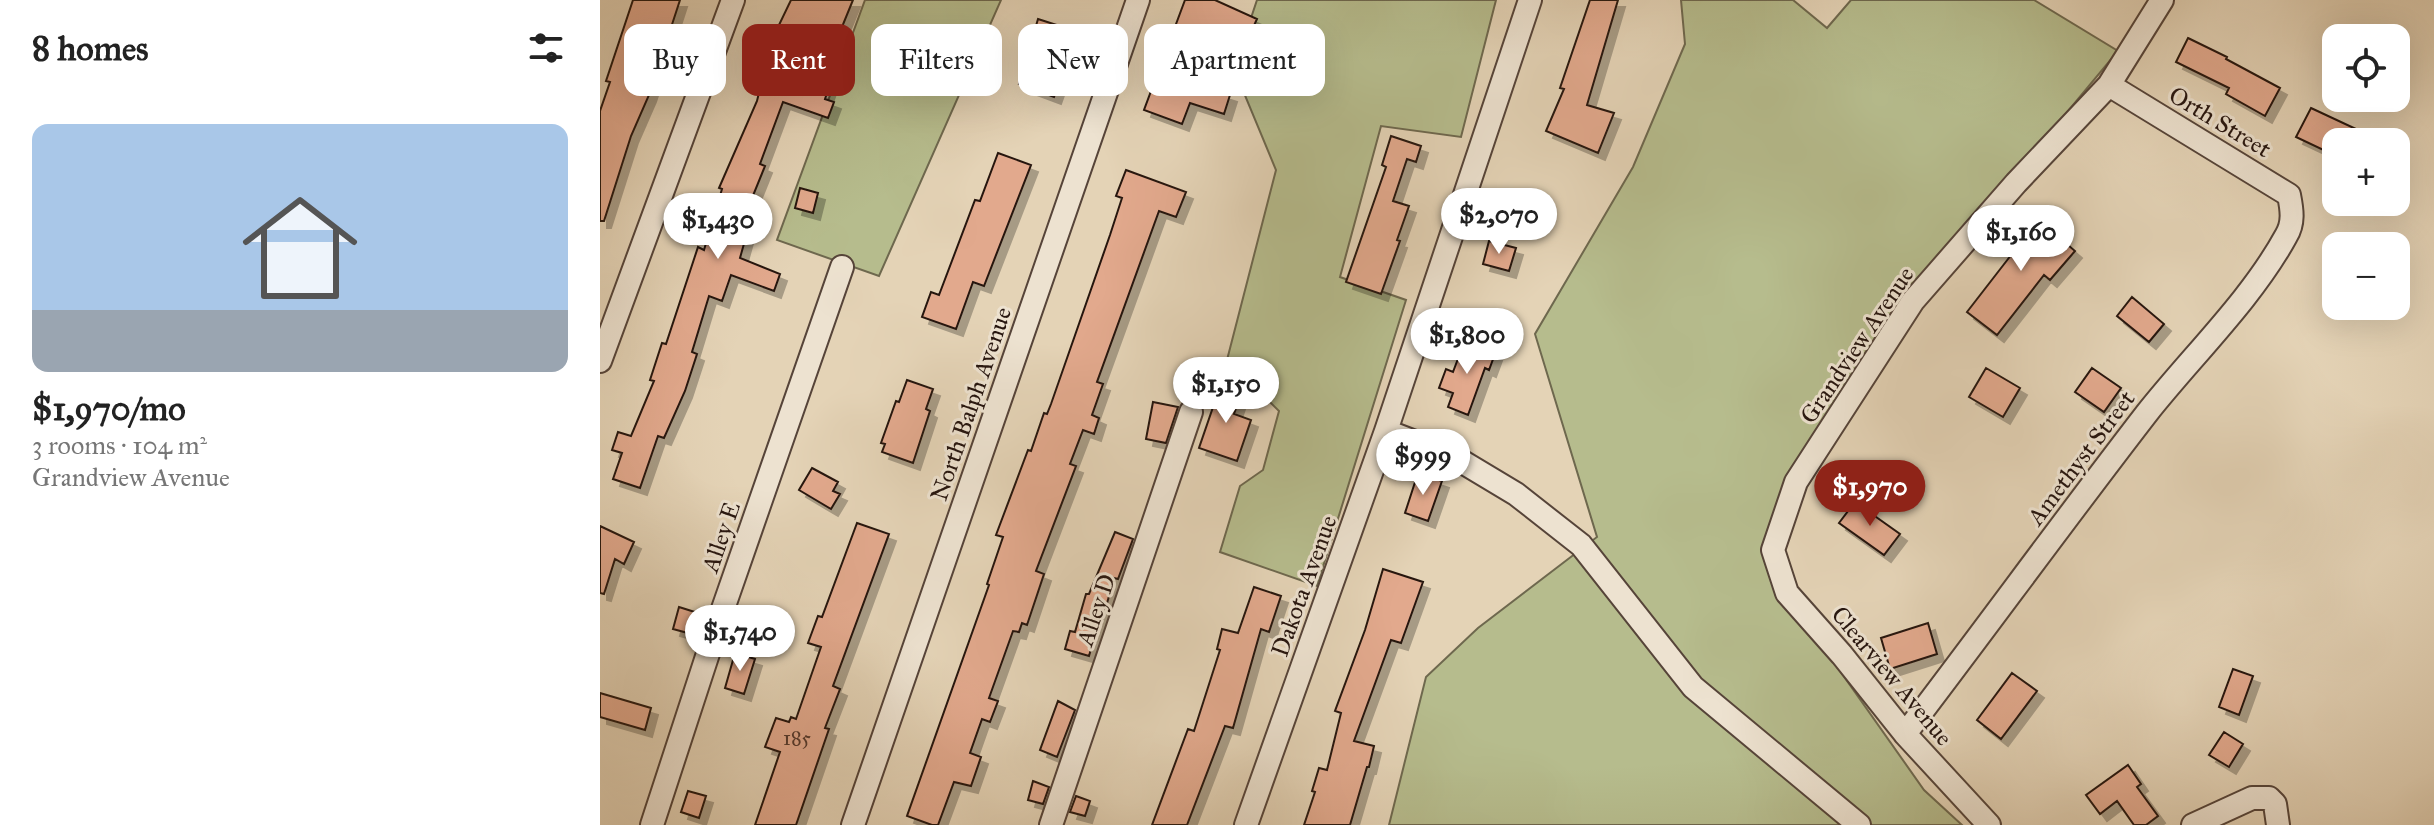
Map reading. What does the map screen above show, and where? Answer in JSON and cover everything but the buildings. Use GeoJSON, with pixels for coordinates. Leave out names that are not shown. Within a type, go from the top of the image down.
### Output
{"type":"FeatureCollection","features":[{"type":"Feature","properties":{"kind":"street"},"geometry":{"type":"LineString","coordinates":[[600,361],[733,0]]}},
{"type":"Feature","properties":{"kind":"street","name":"North Balph Avenue"},"geometry":{"type":"LineString","coordinates":[[853,825],[1138,0]]}},
{"type":"Feature","properties":{"kind":"street","name":"Dakota Avenue"},"geometry":{"type":"LineString","coordinates":[[1246,825],[1386,431],[1530,0]]}},
{"type":"Feature","properties":{"kind":"street","name":"Grandview Avenue"},"geometry":{"type":"LineString","coordinates":[[1773,550],[1796,482],[1913,301],[2016,183],[2109,85],[2162,0]]}},
{"type":"Feature","properties":{"kind":"street","name":"Orth Street"},"geometry":{"type":"LineString","coordinates":[[2109,85],[2276,186],[2289,195],[2293,212]]}},
{"type":"Feature","properties":{"kind":"street","name":"Amethyst Street"},"geometry":{"type":"LineString","coordinates":[[1905,734],[2148,412],[2248,291],[2287,235],[2293,212]]}},
{"type":"Feature","properties":{"kind":"street","name":"Alley E"},"geometry":{"type":"LineString","coordinates":[[652,825],[716,629],[842,267]]}},
{"type":"Feature","properties":{"kind":"street","name":"Alley D"},"geometry":{"type":"LineString","coordinates":[[1051,825],[1191,412]]}},
{"type":"Feature","properties":{"kind":"street"},"geometry":{"type":"LineString","coordinates":[[1386,431],[1456,458],[1516,494],[1581,545],[1693,687],[1859,825]]}},
{"type":"Feature","properties":{"kind":"street","name":"Clearview Avenue"},"geometry":{"type":"LineString","coordinates":[[1773,550],[1787,593],[1905,734],[1989,825]]}},
{"type":"Feature","properties":{"kind":"street"},"geometry":{"type":"LineString","coordinates":[[2193,825],[2252,798],[2263,797],[2275,804],[2278,825]]}},
{"type":"Feature","properties":{"kind":"green space"},"geometry":{"type":"Polygon","coordinates":[[[865,0],[1001,0],[990,24],[871,24],[871,96],[959,96],[879,276],[777,240],[830,96],[855,96],[855,27],[865,0]]]}},
{"type":"Feature","properties":{"kind":"green space"},"geometry":{"type":"Polygon","coordinates":[[[1257,0],[1496,0],[1461,137],[1381,126],[1340,277],[1406,300],[1317,586],[1220,552],[1240,486],[1263,470],[1279,411],[1227,360],[1276,170],[1245,96],[1325,96],[1325,24],[1249,24],[1257,0]]]}},
{"type":"Feature","properties":{"kind":"green space"},"geometry":{"type":"Polygon","coordinates":[[[1681,0],[1793,0],[1827,28],[1851,0],[2034,0],[2118,51],[2004,188],[1907,291],[1768,541],[1766,566],[1924,790],[1962,825],[1389,825],[1426,677],[1478,628],[1597,537],[1535,334],[1633,167],[1685,44],[1681,0]]]}}]}
